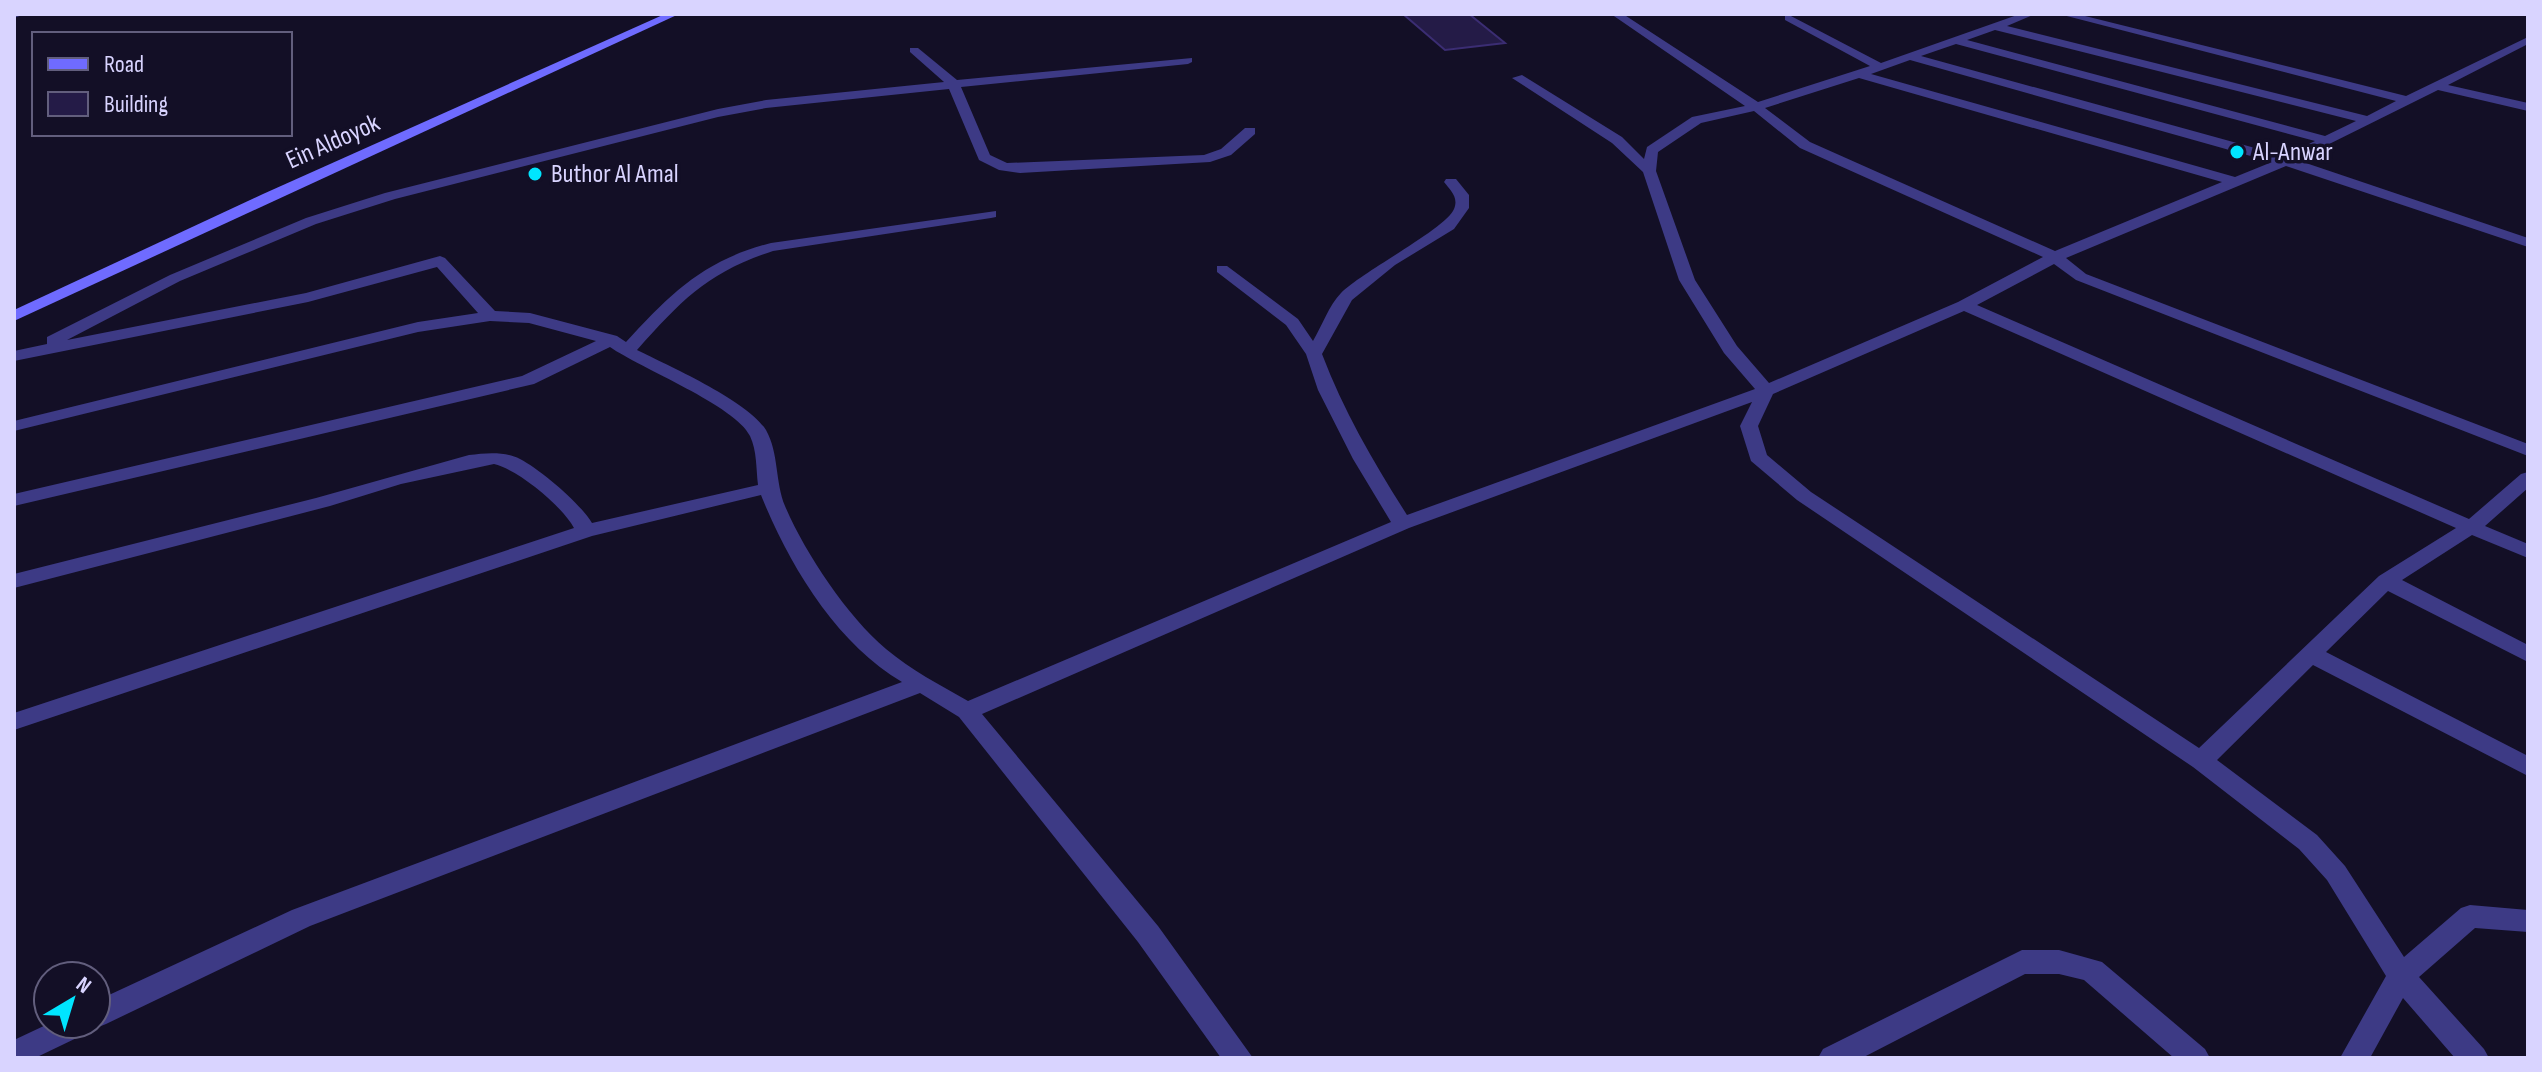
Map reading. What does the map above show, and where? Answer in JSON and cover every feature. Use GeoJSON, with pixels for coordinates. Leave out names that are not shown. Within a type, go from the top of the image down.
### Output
{"type":"FeatureCollection","features":[{"type":"Feature","properties":{"kind":"main road","name":"Ein Aldoyok"},"geometry":{"type":"LineString","coordinates":[[14,316],[268,197],[674,14]]}},
{"type":"Feature","properties":{"kind":"street"},"geometry":{"type":"LineString","coordinates":[[1616,14],[1756,107],[1805,145],[2055,257],[2081,277],[2528,450]]}},
{"type":"Feature","properties":{"kind":"street"},"geometry":{"type":"LineString","coordinates":[[1649,171],[1652,150],[1697,120],[1756,107],[1863,75],[2030,14]]}},
{"type":"Feature","properties":{"kind":"street"},"geometry":{"type":"LineString","coordinates":[[2064,14],[2410,101]]}},
{"type":"Feature","properties":{"kind":"street"},"geometry":{"type":"LineString","coordinates":[[1789,18],[1880,67]]}},
{"type":"Feature","properties":{"kind":"street"},"geometry":{"type":"LineString","coordinates":[[1997,27],[2368,120]]}},
{"type":"Feature","properties":{"kind":"street"},"geometry":{"type":"LineString","coordinates":[[967,711],[1402,524],[1766,391],[1964,305],[2017,280],[2055,257],[2285,161],[2528,40]]}},
{"type":"Feature","properties":{"kind":"street"},"geometry":{"type":"LineString","coordinates":[[1958,41],[2325,140]]}},
{"type":"Feature","properties":{"kind":"street"},"geometry":{"type":"LineString","coordinates":[[914,50],[953,83],[984,157],[1004,167],[1037,169],[1205,159],[1226,152],[1250,131]]}},
{"type":"Feature","properties":{"kind":"street"},"geometry":{"type":"LineString","coordinates":[[1910,57],[2285,161],[2528,243]]}},
{"type":"Feature","properties":{"kind":"street"},"geometry":{"type":"LineString","coordinates":[[23,354],[223,255],[311,221],[390,196],[742,107],[1188,60]]}},
{"type":"Feature","properties":{"kind":"street"},"geometry":{"type":"LineString","coordinates":[[1863,75],[2233,181]]}},
{"type":"Feature","properties":{"kind":"street"},"geometry":{"type":"LineString","coordinates":[[1518,78],[1617,140],[1649,171],[1687,280],[1730,349],[1766,391]]}},
{"type":"Feature","properties":{"kind":"street"},"geometry":{"type":"LineString","coordinates":[[2439,86],[2528,107]]}},
{"type":"Feature","properties":{"kind":"street"},"geometry":{"type":"LineString","coordinates":[[1314,354],[1346,297],[1390,262],[1449,226],[1462,208],[1462,195],[1451,182]]}},
{"type":"Feature","properties":{"kind":"street"},"geometry":{"type":"LineString","coordinates":[[14,500],[528,380],[619,346],[715,268],[771,247],[991,214]]}},
{"type":"Feature","properties":{"kind":"street"},"geometry":{"type":"LineString","coordinates":[[23,354],[308,297],[440,261],[490,316]]}},
{"type":"Feature","properties":{"kind":"street"},"geometry":{"type":"LineString","coordinates":[[1222,269],[1292,322],[1314,354],[1327,390],[1362,459],[1402,524]]}},
{"type":"Feature","properties":{"kind":"street"},"geometry":{"type":"LineString","coordinates":[[1964,305],[2528,552]]}},
{"type":"Feature","properties":{"kind":"street"},"geometry":{"type":"LineString","coordinates":[[14,426],[418,327],[490,316],[530,318],[619,346],[690,383],[740,415],[757,431],[764,451],[768,488],[789,539],[831,601],[876,653],[967,711],[1148,934],[1238,1058]]}},
{"type":"Feature","properties":{"kind":"street"},"geometry":{"type":"LineString","coordinates":[[1766,391],[1749,426],[1758,457],[1804,496],[2201,761],[2308,842],[2336,873],[2401,976],[2474,1058]]}},
{"type":"Feature","properties":{"kind":"street"},"geometry":{"type":"LineString","coordinates":[[14,581],[439,469],[494,458],[513,463],[574,510],[586,531]]}},
{"type":"Feature","properties":{"kind":"street"},"geometry":{"type":"LineString","coordinates":[[2201,761],[2386,581],[2471,527],[2528,478]]}},
{"type":"Feature","properties":{"kind":"street"},"geometry":{"type":"LineString","coordinates":[[14,722],[586,531],[768,488]]}},
{"type":"Feature","properties":{"kind":"street"},"geometry":{"type":"LineString","coordinates":[[2386,581],[2528,654]]}},
{"type":"Feature","properties":{"kind":"street"},"geometry":{"type":"LineString","coordinates":[[2311,654],[2528,767]]}},
{"type":"Feature","properties":{"kind":"street"},"geometry":{"type":"LineString","coordinates":[[112,1007],[301,918],[923,683]]}},
{"type":"Feature","properties":{"kind":"street"},"geometry":{"type":"LineString","coordinates":[[2355,1058],[2401,976],[2470,916],[2528,921]]}},
{"type":"Feature","properties":{"kind":"street"},"geometry":{"type":"LineString","coordinates":[[1833,1058],[2022,962],[2059,962],[2092,970],[2195,1058]]}},
{"type":"Feature","properties":{"kind":"street"},"geometry":{"type":"LineString","coordinates":[[14,1054],[43,1040]]}},
{"type":"Feature","properties":{"kind":"building"},"geometry":{"type":"Polygon","coordinates":[[[1403,14],[1469,14],[1505,43],[1445,50],[1403,14]]]}},
{"type":"Feature","properties":{"kind":"place","name":"Al-Anwar"},"geometry":{"type":"Point","coordinates":[2237,152]}},
{"type":"Feature","properties":{"kind":"place","name":"Buthor Al Amal"},"geometry":{"type":"Point","coordinates":[535,174]}}]}
